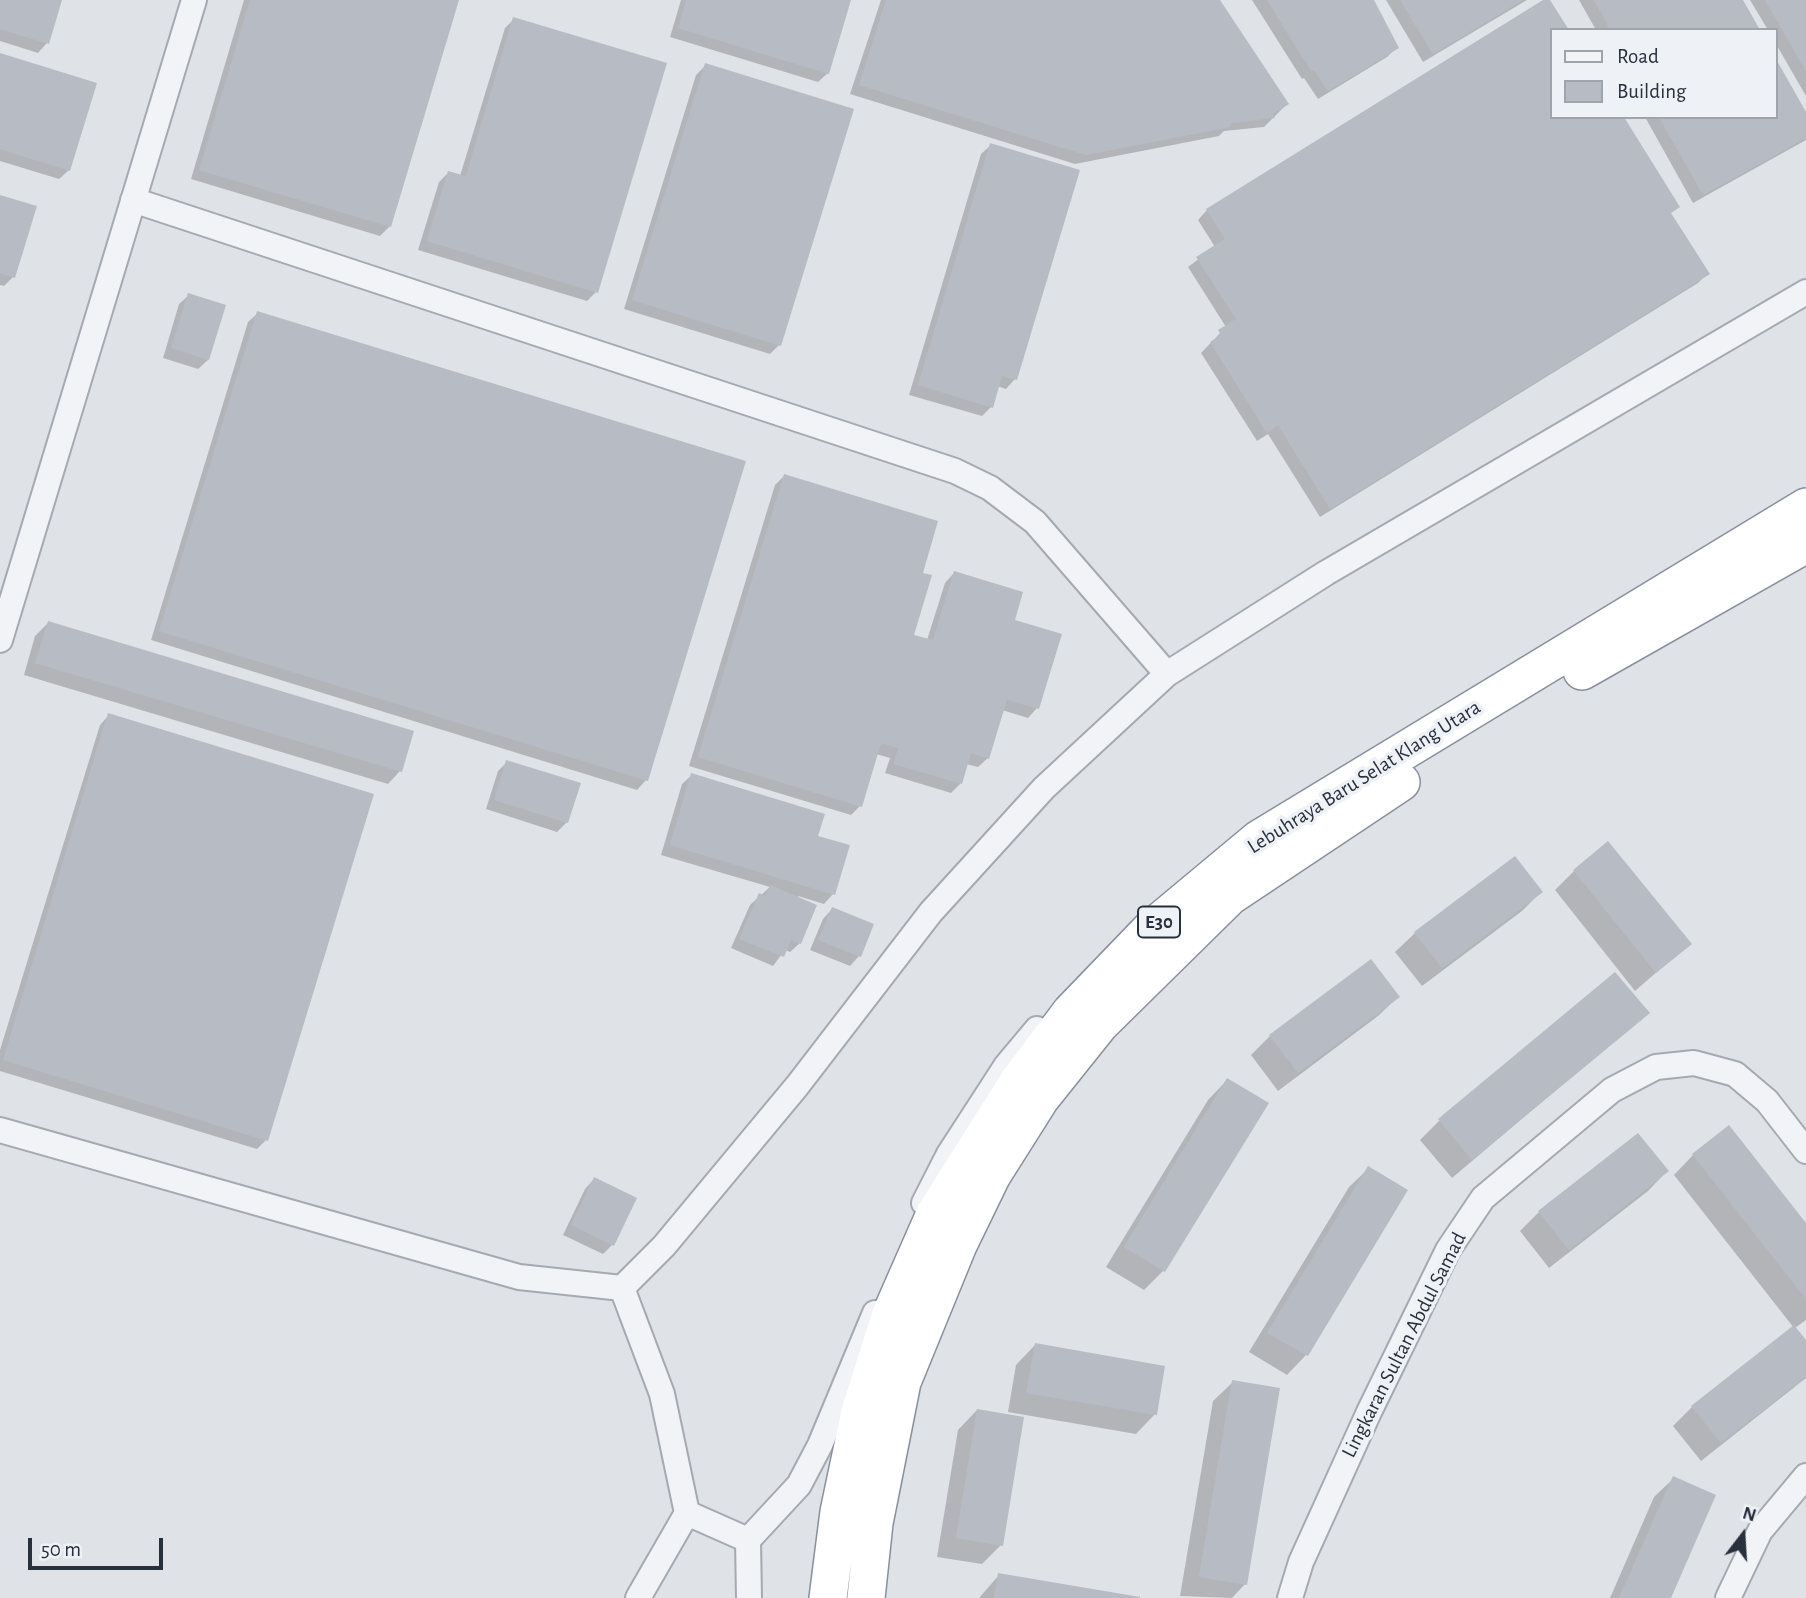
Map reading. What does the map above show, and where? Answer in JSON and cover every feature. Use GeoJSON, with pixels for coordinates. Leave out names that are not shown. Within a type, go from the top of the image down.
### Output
{"type":"FeatureCollection","features":[{"type":"Feature","properties":{"kind":"highway","name":"Lebuhraya Baru Selat Klang Utara"},"geometry":{"type":"LineString","coordinates":[[828,1598],[839,1511],[860,1412],[891,1314],[935,1214],[1018,1081],[1071,1012],[1151,929],[1259,839],[1806,507]]}},
{"type":"Feature","properties":{"kind":"highway","name":"Lebuhraya Baru Selat Klang Utara"},"geometry":{"type":"LineString","coordinates":[[866,1598],[874,1523],[902,1382],[933,1298],[992,1175],[1040,1099],[1100,1024],[1230,896],[1281,859],[1499,719],[1806,544]]}},
{"type":"Feature","properties":{"kind":"street"},"geometry":{"type":"LineString","coordinates":[[0,640],[194,0]]}},
{"type":"Feature","properties":{"kind":"street"},"geometry":{"type":"LineString","coordinates":[[133,200],[955,471],[990,488],[1034,522],[1167,674]]}},
{"type":"Feature","properties":{"kind":"street"},"geometry":{"type":"LineString","coordinates":[[622,1288],[664,1246],[788,1096],[930,912],[1044,788],[1167,674],[1326,573],[1806,292]]}},
{"type":"Feature","properties":{"kind":"street"},"geometry":{"type":"LineString","coordinates":[[749,1598],[748,1540],[799,1485],[820,1445],[902,1244],[949,1154],[1006,1066],[1094,961],[1162,903],[1214,866],[1259,839]]}},
{"type":"Feature","properties":{"kind":"street","name":"Lingkaran Sultan Abdul Samad"},"geometry":{"type":"LineString","coordinates":[[1290,1598],[1301,1562],[1369,1412],[1448,1250],[1483,1198],[1612,1090],[1656,1068],[1694,1063],[1735,1074],[1767,1101],[1806,1152]]}},
{"type":"Feature","properties":{"kind":"street"},"geometry":{"type":"LineString","coordinates":[[0,1130],[519,1278],[622,1288]]}},
{"type":"Feature","properties":{"kind":"street"},"geometry":{"type":"LineString","coordinates":[[622,1288],[662,1394],[688,1513],[638,1598]]}},
{"type":"Feature","properties":{"kind":"street"},"geometry":{"type":"LineString","coordinates":[[1728,1598],[1760,1531],[1806,1476]]}},
{"type":"Feature","properties":{"kind":"street"},"geometry":{"type":"LineString","coordinates":[[688,1513],[748,1540]]}},
{"type":"Feature","properties":{"kind":"building"},"geometry":{"type":"Polygon","coordinates":[[[0,0],[62,0],[49,44],[0,29],[0,0]]]}},
{"type":"Feature","properties":{"kind":"building"},"geometry":{"type":"Polygon","coordinates":[[[250,0],[459,0],[391,227],[199,170],[250,0]]]}},
{"type":"Feature","properties":{"kind":"building"},"geometry":{"type":"Polygon","coordinates":[[[686,0],[851,0],[829,74],[678,28],[686,0]]]}},
{"type":"Feature","properties":{"kind":"building"},"geometry":{"type":"Polygon","coordinates":[[[886,0],[1220,0],[1289,104],[1273,114],[1275,118],[1231,123],[1230,127],[1086,155],[859,85],[886,0]]]}},
{"type":"Feature","properties":{"kind":"building"},"geometry":{"type":"Polygon","coordinates":[[[1267,0],[1374,0],[1399,48],[1328,91],[1314,70],[1311,71],[1267,0]]]}},
{"type":"Feature","properties":{"kind":"building"},"geometry":{"type":"Polygon","coordinates":[[[1400,0],[1523,0],[1433,54],[1400,0]]]}},
{"type":"Feature","properties":{"kind":"building"},"geometry":{"type":"Polygon","coordinates":[[[1543,0],[1550,0],[1568,28],[1550,28],[1550,119],[1625,119],[1680,207],[1671,213],[1710,274],[1330,509],[1278,425],[1267,433],[1210,342],[1221,335],[1218,330],[1236,319],[1196,257],[1225,239],[1206,209],[1543,0]]]}},
{"type":"Feature","properties":{"kind":"building"},"geometry":{"type":"Polygon","coordinates":[[[1594,0],[1743,0],[1759,28],[1609,28],[1594,0]]]}},
{"type":"Feature","properties":{"kind":"building"},"geometry":{"type":"Polygon","coordinates":[[[1765,0],[1806,0],[1806,71],[1765,0]]]}},
{"type":"Feature","properties":{"kind":"building"},"geometry":{"type":"Polygon","coordinates":[[[513,17],[667,63],[598,293],[427,241],[448,171],[466,176],[513,17]]]}},
{"type":"Feature","properties":{"kind":"building"},"geometry":{"type":"Polygon","coordinates":[[[0,53],[97,83],[70,171],[0,149],[0,53]]]}},
{"type":"Feature","properties":{"kind":"building"},"geometry":{"type":"Polygon","coordinates":[[[705,63],[854,109],[781,346],[632,300],[705,63]]]}},
{"type":"Feature","properties":{"kind":"building"},"geometry":{"type":"Polygon","coordinates":[[[1778,63],[1806,112],[1806,138],[1703,195],[1660,119],[1778,119],[1778,63]]]}},
{"type":"Feature","properties":{"kind":"building"},"geometry":{"type":"Polygon","coordinates":[[[990,143],[1080,170],[1017,380],[1002,376],[993,408],[918,385],[990,143]]]}},
{"type":"Feature","properties":{"kind":"building"},"geometry":{"type":"Polygon","coordinates":[[[0,195],[37,206],[15,278],[0,273],[0,195]]]}},
{"type":"Feature","properties":{"kind":"building"},"geometry":{"type":"Polygon","coordinates":[[[188,293],[226,305],[209,360],[171,348],[188,293]]]}},
{"type":"Feature","properties":{"kind":"building"},"geometry":{"type":"Polygon","coordinates":[[[257,311],[746,461],[648,781],[159,631],[257,311]]]}},
{"type":"Feature","properties":{"kind":"building"},"geometry":{"type":"Polygon","coordinates":[[[784,474],[938,521],[923,573],[932,575],[914,635],[933,640],[954,571],[1023,592],[1015,620],[1062,634],[1039,709],[1007,700],[989,759],[971,753],[962,784],[894,764],[898,748],[881,743],[862,807],[698,757],[784,474]]]}},
{"type":"Feature","properties":{"kind":"building"},"geometry":{"type":"Polygon","coordinates":[[[48,621],[414,731],[402,772],[35,663],[48,621]]]}},
{"type":"Feature","properties":{"kind":"building"},"geometry":{"type":"Polygon","coordinates":[[[108,713],[374,794],[268,1141],[3,1060],[108,713]]]}},
{"type":"Feature","properties":{"kind":"building"},"geometry":{"type":"Polygon","coordinates":[[[506,760],[581,783],[568,823],[494,800],[506,760]]]}},
{"type":"Feature","properties":{"kind":"building"},"geometry":{"type":"Polygon","coordinates":[[[691,773],[825,814],[818,836],[850,845],[835,895],[670,845],[691,773]]]}},
{"type":"Feature","properties":{"kind":"building"},"geometry":{"type":"Polygon","coordinates":[[[1608,841],[1692,944],[1656,973],[1573,870],[1608,841]]]}},
{"type":"Feature","properties":{"kind":"building"},"geometry":{"type":"Polygon","coordinates":[[[1515,856],[1543,892],[1442,968],[1414,932],[1515,856]]]}},
{"type":"Feature","properties":{"kind":"building"},"geometry":{"type":"Polygon","coordinates":[[[770,885],[817,905],[801,944],[791,940],[784,957],[739,939],[759,893],[766,896],[770,885]]]}},
{"type":"Feature","properties":{"kind":"building"},"geometry":{"type":"Polygon","coordinates":[[[832,907],[874,924],[861,957],[818,940],[832,907]]]}},
{"type":"Feature","properties":{"kind":"building"},"geometry":{"type":"Polygon","coordinates":[[[1371,959],[1400,997],[1298,1073],[1269,1035],[1371,959]]]}},
{"type":"Feature","properties":{"kind":"building"},"geometry":{"type":"Polygon","coordinates":[[[1615,972],[1650,1013],[1472,1160],[1438,1119],[1615,972]]]}},
{"type":"Feature","properties":{"kind":"building"},"geometry":{"type":"Polygon","coordinates":[[[1227,1078],[1269,1103],[1165,1272],[1124,1247],[1227,1078]]]}},
{"type":"Feature","properties":{"kind":"building"},"geometry":{"type":"Polygon","coordinates":[[[1729,1125],[1806,1223],[1806,1299],[1692,1154],[1729,1125]]]}},
{"type":"Feature","properties":{"kind":"building"},"geometry":{"type":"Polygon","coordinates":[[[1638,1133],[1669,1171],[1569,1250],[1538,1211],[1638,1133]]]}},
{"type":"Feature","properties":{"kind":"building"},"geometry":{"type":"Polygon","coordinates":[[[1368,1166],[1408,1190],[1308,1356],[1267,1333],[1368,1166]]]}},
{"type":"Feature","properties":{"kind":"building"},"geometry":{"type":"Polygon","coordinates":[[[594,1177],[637,1198],[614,1246],[571,1225],[594,1177]]]}},
{"type":"Feature","properties":{"kind":"building"},"geometry":{"type":"Polygon","coordinates":[[[1794,1325],[1806,1340],[1806,1377],[1721,1443],[1691,1406],[1794,1325]]]}},
{"type":"Feature","properties":{"kind":"building"},"geometry":{"type":"Polygon","coordinates":[[[1035,1343],[1165,1366],[1157,1415],[1026,1393],[1035,1343]]]}},
{"type":"Feature","properties":{"kind":"building"},"geometry":{"type":"Polygon","coordinates":[[[1232,1380],[1280,1388],[1247,1585],[1199,1577],[1232,1380]]]}},
{"type":"Feature","properties":{"kind":"building"},"geometry":{"type":"Polygon","coordinates":[[[977,1409],[1024,1417],[1003,1546],[956,1538],[977,1409]]]}},
{"type":"Feature","properties":{"kind":"building"},"geometry":{"type":"Polygon","coordinates":[[[1673,1476],[1716,1495],[1671,1598],[1619,1598],[1673,1476]]]}},
{"type":"Feature","properties":{"kind":"building"},"geometry":{"type":"Polygon","coordinates":[[[998,1573],[1140,1597],[1140,1598],[994,1598],[998,1573]]]}}]}
